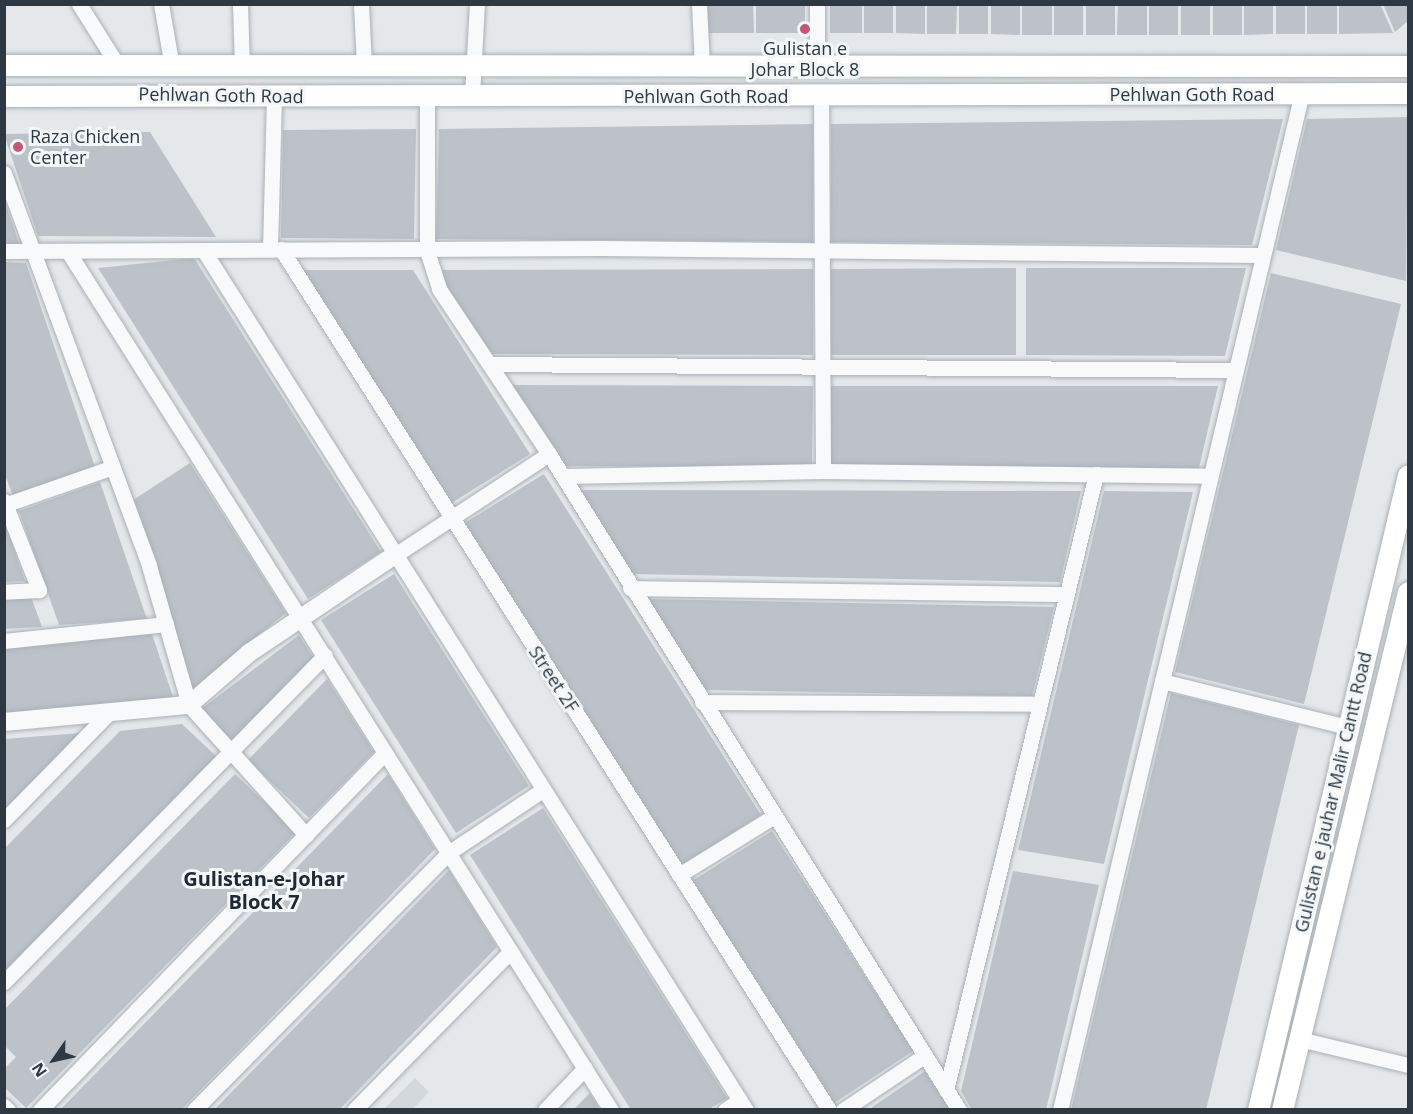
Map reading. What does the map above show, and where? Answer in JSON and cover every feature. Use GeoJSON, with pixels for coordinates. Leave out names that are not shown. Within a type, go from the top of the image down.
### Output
{"type":"FeatureCollection","features":[{"type":"Feature","properties":{"kind":"main road","name":"Pehlwan Goth Road"},"geometry":{"type":"LineString","coordinates":[[4,65],[172,67],[1408,66]]}},
{"type":"Feature","properties":{"kind":"main road","name":"Pehlwan Goth Road"},"geometry":{"type":"LineString","coordinates":[[4,96],[273,95],[427,98],[472,95],[1408,93]]}},
{"type":"Feature","properties":{"kind":"main road","name":"Gulistan e jauhar Malir Cantt Road"},"geometry":{"type":"LineString","coordinates":[[1258,1110],[1408,476]]}},
{"type":"Feature","properties":{"kind":"main road","name":"Gulistan e jauhar Malir Cantt Road"},"geometry":{"type":"LineString","coordinates":[[1282,1110],[1408,592]]}},
{"type":"Feature","properties":{"kind":"street"},"geometry":{"type":"LineString","coordinates":[[79,4],[118,66]]}},
{"type":"Feature","properties":{"kind":"street"},"geometry":{"type":"LineString","coordinates":[[161,4],[172,67]]}},
{"type":"Feature","properties":{"kind":"street"},"geometry":{"type":"LineString","coordinates":[[240,4],[242,67]]}},
{"type":"Feature","properties":{"kind":"street"},"geometry":{"type":"LineString","coordinates":[[361,4],[364,66]]}},
{"type":"Feature","properties":{"kind":"street"},"geometry":{"type":"LineString","coordinates":[[472,95],[477,66],[477,4]]}},
{"type":"Feature","properties":{"kind":"street"},"geometry":{"type":"LineString","coordinates":[[699,4],[702,65]]}},
{"type":"Feature","properties":{"kind":"street"},"geometry":{"type":"LineString","coordinates":[[817,65],[818,4]]}},
{"type":"Feature","properties":{"kind":"street"},"geometry":{"type":"LineString","coordinates":[[1060,1110],[1261,255],[1302,93]]}},
{"type":"Feature","properties":{"kind":"street"},"geometry":{"type":"LineString","coordinates":[[273,95],[276,249]]}},
{"type":"Feature","properties":{"kind":"street"},"geometry":{"type":"LineString","coordinates":[[820,95],[825,251],[823,471]]}},
{"type":"Feature","properties":{"kind":"street"},"geometry":{"type":"LineString","coordinates":[[427,98],[427,250],[439,289],[563,476],[630,588],[959,1110]]}},
{"type":"Feature","properties":{"kind":"street"},"geometry":{"type":"LineString","coordinates":[[4,173],[113,467],[166,624],[189,705],[227,751],[306,835]]}},
{"type":"Feature","properties":{"kind":"street"},"geometry":{"type":"LineString","coordinates":[[4,251],[69,253],[276,249],[1261,255]]}},
{"type":"Feature","properties":{"kind":"street","name":"Street 2F"},"geometry":{"type":"LineString","coordinates":[[276,249],[451,518],[829,1110]]}},
{"type":"Feature","properties":{"kind":"street"},"geometry":{"type":"LineString","coordinates":[[204,251],[541,791],[743,1105],[725,1110]]}},
{"type":"Feature","properties":{"kind":"street"},"geometry":{"type":"LineString","coordinates":[[69,253],[302,618],[611,1110]]}},
{"type":"Feature","properties":{"kind":"street"},"geometry":{"type":"LineString","coordinates":[[489,364],[824,364],[1234,370]]}},
{"type":"Feature","properties":{"kind":"street"},"geometry":{"type":"LineString","coordinates":[[4,722],[107,715],[189,705],[249,653],[549,454]]}},
{"type":"Feature","properties":{"kind":"street"},"geometry":{"type":"LineString","coordinates":[[4,592],[39,590],[5,504],[113,467]]}},
{"type":"Feature","properties":{"kind":"street"},"geometry":{"type":"LineString","coordinates":[[563,476],[823,471],[1210,476]]}},
{"type":"Feature","properties":{"kind":"street"},"geometry":{"type":"LineString","coordinates":[[946,1090],[1096,474]]}},
{"type":"Feature","properties":{"kind":"street"},"geometry":{"type":"LineString","coordinates":[[630,588],[1066,594]]}},
{"type":"Feature","properties":{"kind":"street"},"geometry":{"type":"LineString","coordinates":[[4,640],[166,624]]}},
{"type":"Feature","properties":{"kind":"street"},"geometry":{"type":"LineString","coordinates":[[4,982],[227,751],[325,655]]}},
{"type":"Feature","properties":{"kind":"street"},"geometry":{"type":"LineString","coordinates":[[1162,681],[1348,727]]}},
{"type":"Feature","properties":{"kind":"street"},"geometry":{"type":"LineString","coordinates":[[702,702],[1039,704]]}},
{"type":"Feature","properties":{"kind":"street"},"geometry":{"type":"LineString","coordinates":[[4,820],[107,715]]}},
{"type":"Feature","properties":{"kind":"street"},"geometry":{"type":"LineString","coordinates":[[40,1110],[385,753]]}},
{"type":"Feature","properties":{"kind":"street"},"geometry":{"type":"LineString","coordinates":[[194,1110],[448,853],[541,791]]}},
{"type":"Feature","properties":{"kind":"street"},"geometry":{"type":"LineString","coordinates":[[680,875],[774,816]]}},
{"type":"Feature","properties":{"kind":"street"},"geometry":{"type":"LineString","coordinates":[[354,1110],[510,952]]}},
{"type":"Feature","properties":{"kind":"street"},"geometry":{"type":"LineString","coordinates":[[1299,1039],[1408,1065]]}},
{"type":"Feature","properties":{"kind":"street"},"geometry":{"type":"LineString","coordinates":[[843,1110],[924,1056]]}},
{"type":"Feature","properties":{"kind":"street"},"geometry":{"type":"LineString","coordinates":[[545,1110],[585,1068]]}},
{"type":"Feature","properties":{"kind":"street"},"geometry":{"type":"LineString","coordinates":[[4,1106],[8,1110]]}},
{"type":"Feature","properties":{"kind":"shaded area"},"geometry":{"type":"Polygon","coordinates":[[[415,1078],[429,1092],[413,1109],[384,1109],[415,1078]]]}},
{"type":"Feature","properties":{"kind":"building"},"geometry":{"type":"Polygon","coordinates":[[[704,4],[753,4],[754,33],[705,33],[704,4]]]}},
{"type":"Feature","properties":{"kind":"building"},"geometry":{"type":"Polygon","coordinates":[[[756,4],[805,4],[805,33],[756,33],[756,4]]]}},
{"type":"Feature","properties":{"kind":"building"},"geometry":{"type":"Polygon","coordinates":[[[830,4],[862,4],[862,33],[830,33],[830,4]]]}},
{"type":"Feature","properties":{"kind":"building"},"geometry":{"type":"Polygon","coordinates":[[[864,4],[893,4],[893,33],[864,33],[864,4]]]}},
{"type":"Feature","properties":{"kind":"building"},"geometry":{"type":"Polygon","coordinates":[[[896,4],[925,4],[925,34],[896,33],[896,4]]]}},
{"type":"Feature","properties":{"kind":"building"},"geometry":{"type":"Polygon","coordinates":[[[927,4],[957,4],[956,34],[927,34],[927,4]]]}},
{"type":"Feature","properties":{"kind":"building"},"geometry":{"type":"Polygon","coordinates":[[[959,4],[988,4],[988,34],[959,34],[959,4]]]}},
{"type":"Feature","properties":{"kind":"building"},"geometry":{"type":"Polygon","coordinates":[[[991,4],[1020,4],[1020,35],[991,34],[991,4]]]}},
{"type":"Feature","properties":{"kind":"building"},"geometry":{"type":"Polygon","coordinates":[[[1022,4],[1052,4],[1052,35],[1022,35],[1022,4]]]}},
{"type":"Feature","properties":{"kind":"building"},"geometry":{"type":"Polygon","coordinates":[[[1054,4],[1083,4],[1083,35],[1054,35],[1054,4]]]}},
{"type":"Feature","properties":{"kind":"building"},"geometry":{"type":"Polygon","coordinates":[[[1086,4],[1115,4],[1115,35],[1086,35],[1086,4]]]}},
{"type":"Feature","properties":{"kind":"building"},"geometry":{"type":"Polygon","coordinates":[[[1118,4],[1147,4],[1147,35],[1117,35],[1118,4]]]}},
{"type":"Feature","properties":{"kind":"building"},"geometry":{"type":"Polygon","coordinates":[[[1149,4],[1178,4],[1178,35],[1149,35],[1149,4]]]}},
{"type":"Feature","properties":{"kind":"building"},"geometry":{"type":"Polygon","coordinates":[[[1181,4],[1210,4],[1210,35],[1181,35],[1181,4]]]}},
{"type":"Feature","properties":{"kind":"building"},"geometry":{"type":"Polygon","coordinates":[[[1213,4],[1242,4],[1242,35],[1213,35],[1213,4]]]}},
{"type":"Feature","properties":{"kind":"building"},"geometry":{"type":"Polygon","coordinates":[[[1244,4],[1273,4],[1273,34],[1244,35],[1244,4]]]}},
{"type":"Feature","properties":{"kind":"building"},"geometry":{"type":"Polygon","coordinates":[[[1276,4],[1305,4],[1305,34],[1276,34],[1276,4]]]}},
{"type":"Feature","properties":{"kind":"building"},"geometry":{"type":"Polygon","coordinates":[[[1307,4],[1337,4],[1337,34],[1307,34],[1307,4]]]}},
{"type":"Feature","properties":{"kind":"building"},"geometry":{"type":"Polygon","coordinates":[[[1339,4],[1380,4],[1393,33],[1339,34],[1339,4]]]}},
{"type":"Feature","properties":{"kind":"building"},"geometry":{"type":"Polygon","coordinates":[[[1383,4],[1408,4],[1408,21],[1395,32],[1383,4]]]}},
{"type":"Feature","properties":{"kind":"building"},"geometry":{"type":"Polygon","coordinates":[[[1408,117],[1406,281],[1276,250],[1307,119],[1408,117]]]}},
{"type":"Feature","properties":{"kind":"building"},"geometry":{"type":"Polygon","coordinates":[[[1283,119],[1252,245],[831,242],[831,124],[1283,119]]]}},
{"type":"Feature","properties":{"kind":"building"},"geometry":{"type":"Polygon","coordinates":[[[813,124],[813,242],[436,239],[439,129],[813,124]]]}},
{"type":"Feature","properties":{"kind":"building"},"geometry":{"type":"Polygon","coordinates":[[[416,129],[414,239],[281,238],[283,130],[416,129]]]}},
{"type":"Feature","properties":{"kind":"building"},"geometry":{"type":"Polygon","coordinates":[[[150,132],[216,237],[38,236],[4,134],[150,132]]]}},
{"type":"Feature","properties":{"kind":"building"},"geometry":{"type":"Polygon","coordinates":[[[5,202],[21,249],[4,249],[5,202]]]}},
{"type":"Feature","properties":{"kind":"building"},"geometry":{"type":"Polygon","coordinates":[[[194,258],[381,552],[308,599],[98,268],[194,258]]]}},
{"type":"Feature","properties":{"kind":"building"},"geometry":{"type":"Polygon","coordinates":[[[4,262],[26,263],[95,467],[13,496],[4,472],[4,262]]]}},
{"type":"Feature","properties":{"kind":"building"},"geometry":{"type":"Polygon","coordinates":[[[1016,268],[1016,355],[831,355],[831,269],[1016,268]]]}},
{"type":"Feature","properties":{"kind":"building"},"geometry":{"type":"Polygon","coordinates":[[[1026,268],[1246,268],[1225,356],[1026,355],[1026,268]]]}},
{"type":"Feature","properties":{"kind":"building"},"geometry":{"type":"Polygon","coordinates":[[[813,269],[813,355],[490,354],[436,270],[813,269]]]}},
{"type":"Feature","properties":{"kind":"building"},"geometry":{"type":"Polygon","coordinates":[[[301,270],[413,270],[530,454],[450,504],[301,270]]]}},
{"type":"Feature","properties":{"kind":"building"},"geometry":{"type":"Polygon","coordinates":[[[1271,273],[1401,304],[1304,704],[1175,672],[1271,273]]]}},
{"type":"Feature","properties":{"kind":"building"},"geometry":{"type":"Polygon","coordinates":[[[509,385],[813,386],[812,467],[561,466],[509,385]]]}},
{"type":"Feature","properties":{"kind":"building"},"geometry":{"type":"Polygon","coordinates":[[[831,386],[1218,386],[1199,468],[831,467],[831,386]]]}},
{"type":"Feature","properties":{"kind":"building"},"geometry":{"type":"Polygon","coordinates":[[[190,463],[286,613],[193,688],[130,502],[190,463]]]}},
{"type":"Feature","properties":{"kind":"building"},"geometry":{"type":"Polygon","coordinates":[[[544,474],[761,815],[681,865],[463,524],[544,474]]]}},
{"type":"Feature","properties":{"kind":"building"},"geometry":{"type":"Polygon","coordinates":[[[100,482],[147,619],[59,625],[19,511],[100,482]]]}},
{"type":"Feature","properties":{"kind":"building"},"geometry":{"type":"Polygon","coordinates":[[[577,490],[1081,491],[1060,582],[630,574],[577,490]]]}},
{"type":"Feature","properties":{"kind":"building"},"geometry":{"type":"Polygon","coordinates":[[[1104,491],[1193,492],[1104,864],[1018,850],[1104,491]]]}},
{"type":"Feature","properties":{"kind":"building"},"geometry":{"type":"Polygon","coordinates":[[[5,523],[25,581],[4,582],[5,523]]]}},
{"type":"Feature","properties":{"kind":"building"},"geometry":{"type":"Polygon","coordinates":[[[394,574],[529,786],[456,833],[321,620],[394,574]]]}},
{"type":"Feature","properties":{"kind":"building"},"geometry":{"type":"Polygon","coordinates":[[[30,594],[42,627],[4,629],[4,596],[30,594]]]}},
{"type":"Feature","properties":{"kind":"building"},"geometry":{"type":"Polygon","coordinates":[[[646,599],[1054,607],[1032,696],[704,690],[646,599]]]}},
{"type":"Feature","properties":{"kind":"building"},"geometry":{"type":"Polygon","coordinates":[[[152,634],[174,700],[4,713],[4,645],[152,634]]]}},
{"type":"Feature","properties":{"kind":"building"},"geometry":{"type":"Polygon","coordinates":[[[299,635],[313,657],[230,742],[197,712],[299,635]]]}},
{"type":"Feature","properties":{"kind":"building"},"geometry":{"type":"Polygon","coordinates":[[[327,679],[374,752],[309,818],[248,760],[327,679]]]}},
{"type":"Feature","properties":{"kind":"building"},"geometry":{"type":"Polygon","coordinates":[[[1171,693],[1299,725],[1206,1110],[1071,1110],[1171,693]]]}},
{"type":"Feature","properties":{"kind":"building"},"geometry":{"type":"Polygon","coordinates":[[[182,724],[216,756],[4,972],[4,849],[120,731],[182,724]]]}},
{"type":"Feature","properties":{"kind":"building"},"geometry":{"type":"Polygon","coordinates":[[[81,733],[4,811],[4,739],[81,733]]]}},
{"type":"Feature","properties":{"kind":"building"},"geometry":{"type":"Polygon","coordinates":[[[235,774],[296,832],[26,1108],[4,1087],[4,1069],[16,1057],[5,1046],[5,1009],[235,774]]]}},
{"type":"Feature","properties":{"kind":"building"},"geometry":{"type":"Polygon","coordinates":[[[388,774],[435,849],[181,1110],[60,1110],[388,774]]]}},
{"type":"Feature","properties":{"kind":"building"},"geometry":{"type":"Polygon","coordinates":[[[543,808],[727,1098],[708,1110],[631,1110],[470,855],[543,808]]]}},
{"type":"Feature","properties":{"kind":"building"},"geometry":{"type":"Polygon","coordinates":[[[772,831],[913,1051],[834,1103],[692,881],[772,831]]]}},
{"type":"Feature","properties":{"kind":"building"},"geometry":{"type":"Polygon","coordinates":[[[449,870],[497,947],[339,1110],[214,1110],[449,870]]]}},
{"type":"Feature","properties":{"kind":"building"},"geometry":{"type":"Polygon","coordinates":[[[1013,871],[1099,885],[1046,1110],[972,1110],[961,1091],[1013,871]]]}},
{"type":"Feature","properties":{"kind":"building"},"geometry":{"type":"Polygon","coordinates":[[[925,1071],[950,1110],[868,1110],[925,1071]]]}},
{"type":"Feature","properties":{"kind":"building"},"geometry":{"type":"Polygon","coordinates":[[[590,1093],[600,1110],[573,1110],[590,1093]]]}},
{"type":"Feature","properties":{"kind":"place","name":"Gulistan e Johar Block 8"},"geometry":{"type":"Point","coordinates":[805,29]}},
{"type":"Feature","properties":{"kind":"place","name":"Raza Chicken Center"},"geometry":{"type":"Point","coordinates":[18,147]}},
{"type":"Feature","properties":{"kind":"district","name":"Gulistan-e-Johar Block 7"},"geometry":{"type":"Point","coordinates":[264,890]}}]}
